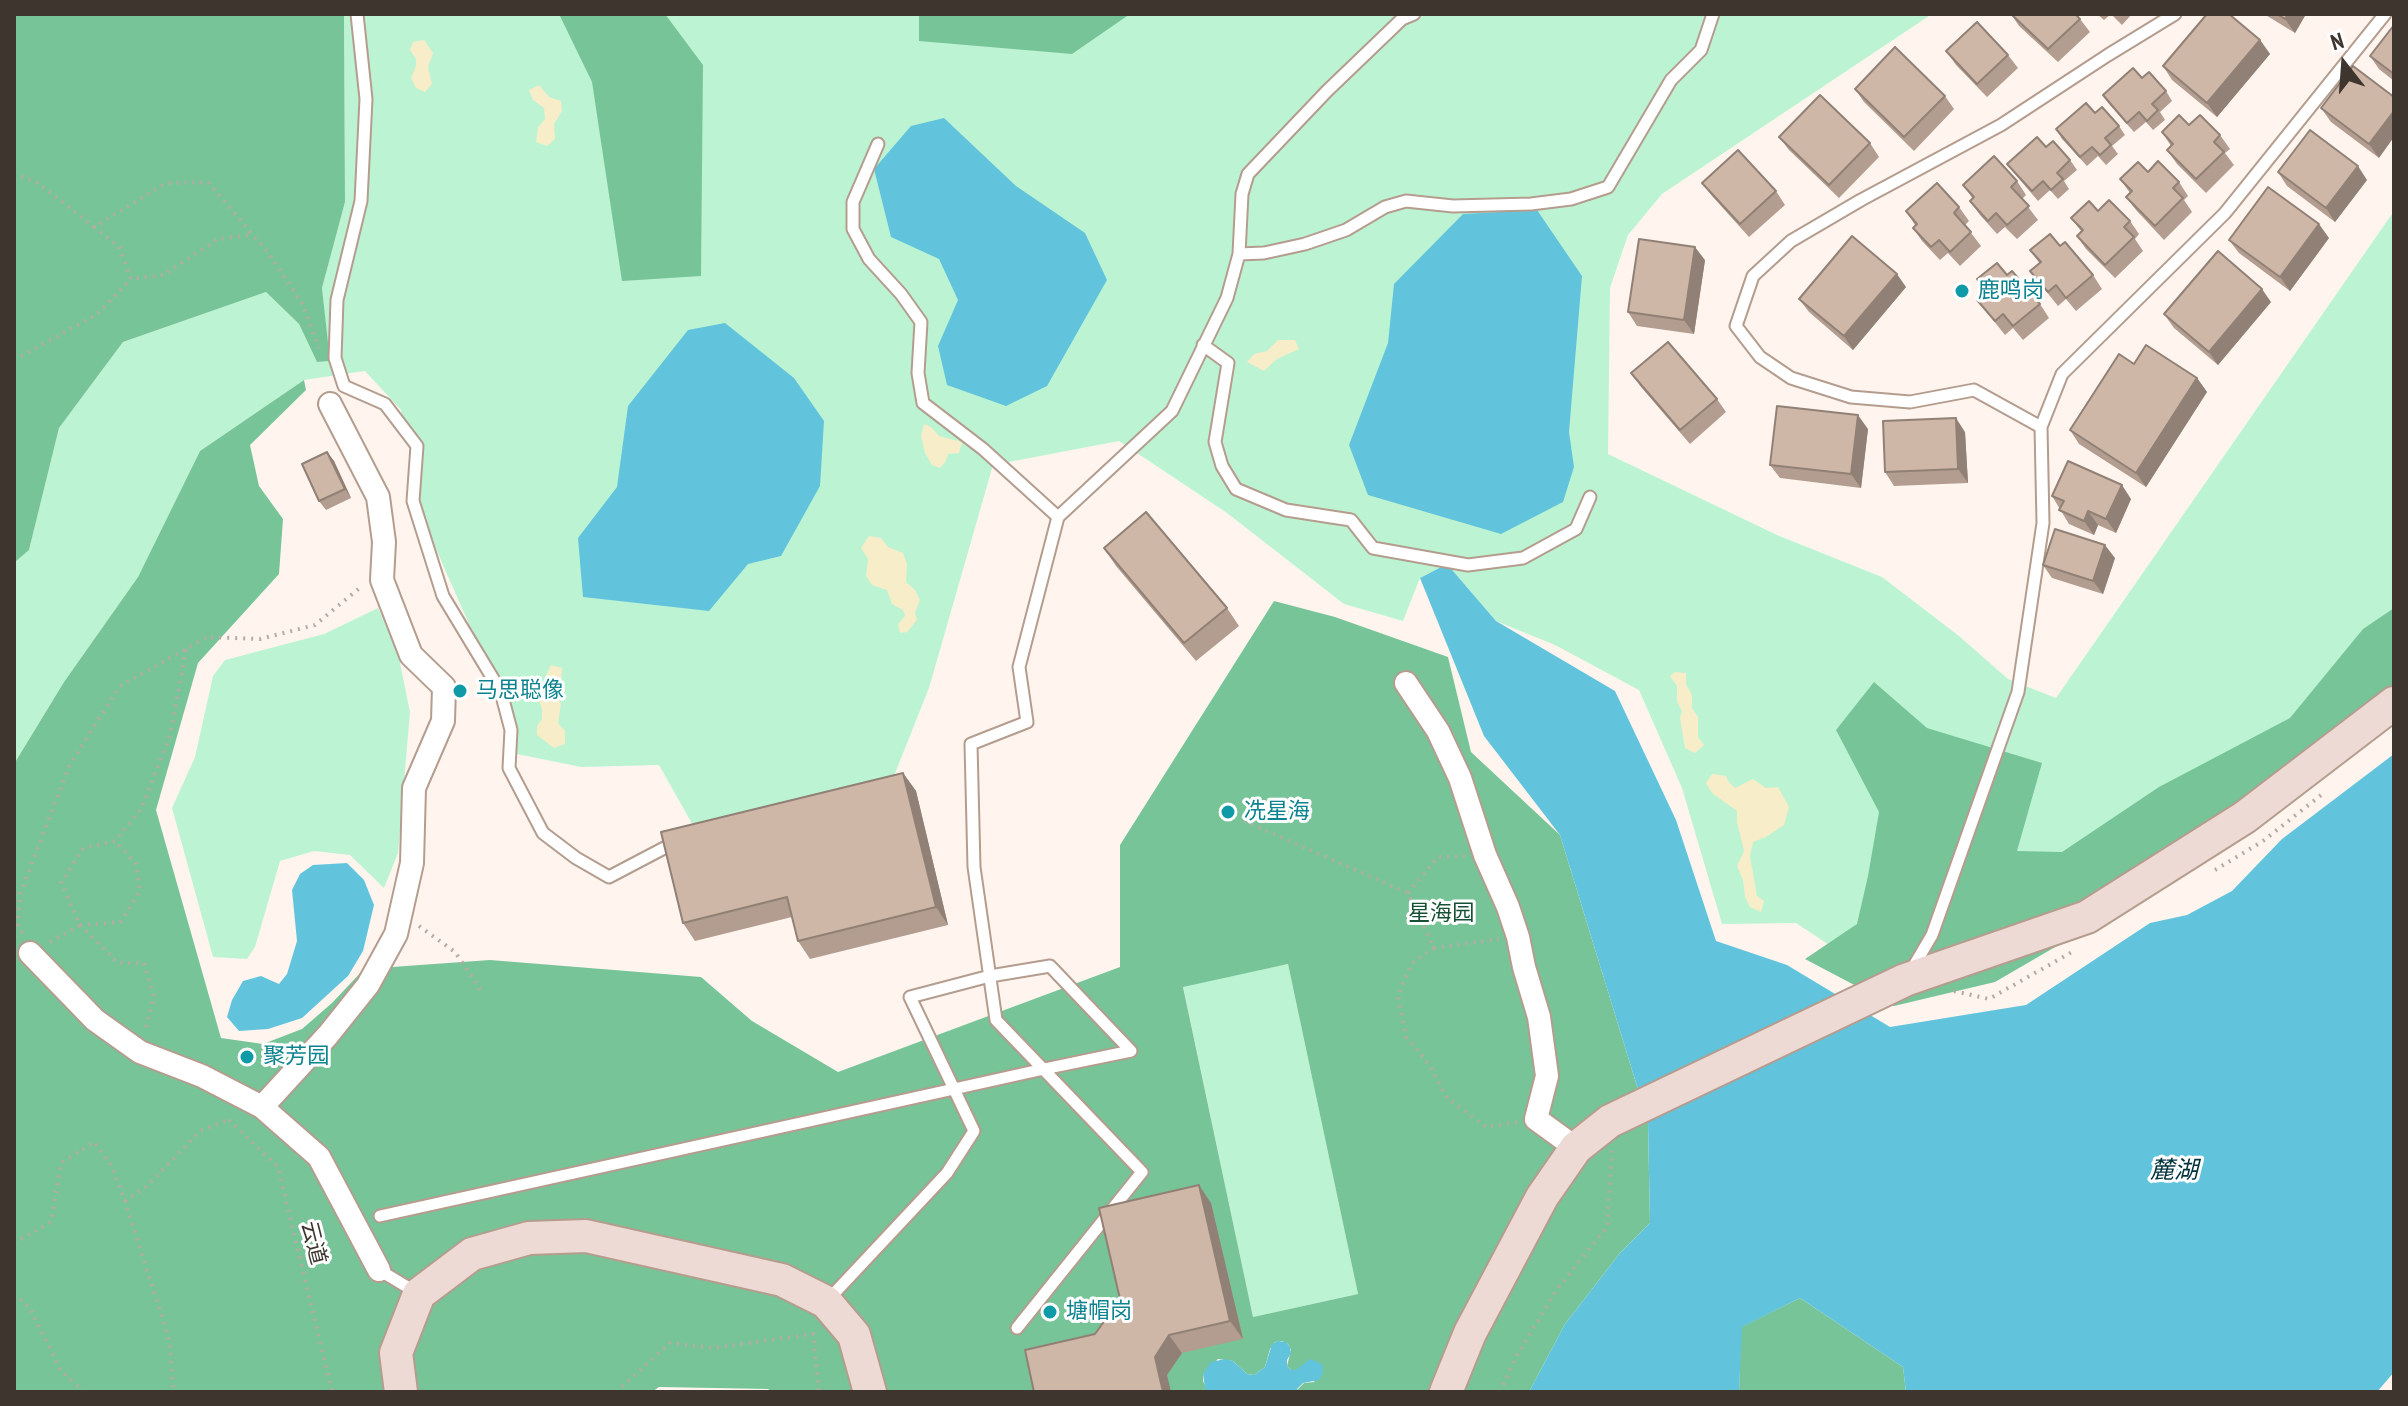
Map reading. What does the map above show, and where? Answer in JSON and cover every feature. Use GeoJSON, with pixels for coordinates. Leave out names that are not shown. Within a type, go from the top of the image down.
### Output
{"type":"FeatureCollection","features":[{"type":"Feature","properties":{"kind":"street"},"geometry":{"type":"LineString","coordinates":[[262,1107],[328,1035],[368,985],[396,934],[412,863],[414,788],[443,721],[444,687],[411,655],[382,580],[384,542],[378,497],[330,404]]}},
{"type":"Feature","properties":{"kind":"street"},"geometry":{"type":"LineString","coordinates":[[1406,683],[1438,731],[1460,778],[1485,855],[1518,937],[1539,1017],[1547,1076],[1536,1119],[1576,1148]]}},
{"type":"Feature","properties":{"kind":"street"},"geometry":{"type":"LineString","coordinates":[[1446,1392],[1470,1333],[1542,1197],[1576,1148],[1610,1121],[1905,980],[2087,917],[2245,817],[2394,703]]}},
{"type":"Feature","properties":{"kind":"street"},"geometry":{"type":"LineString","coordinates":[[30,953],[95,1020],[140,1052],[202,1076],[262,1107],[319,1157],[379,1270]]}},
{"type":"Feature","properties":{"kind":"street"},"geometry":{"type":"LineString","coordinates":[[401,1392],[396,1353],[419,1294],[472,1254],[529,1238],[586,1236],[782,1280],[826,1302],[854,1335],[870,1392]]}},
{"type":"Feature","properties":{"kind":"lane"},"geometry":{"type":"LineString","coordinates":[[357,14],[366,99],[361,201],[337,300],[335,358],[344,386],[385,404],[417,446],[413,501],[443,596],[501,692],[511,730],[509,768],[543,833],[576,858],[609,877],[668,846]]}},
{"type":"Feature","properties":{"kind":"lane"},"geometry":{"type":"LineString","coordinates":[[1017,1328],[1142,1172],[996,1020],[974,867],[971,744],[1027,722],[1019,667],[1058,517],[1172,411],[1227,298],[1239,254],[1242,194],[1248,174],[1337,80],[1402,19],[1414,14]]}},
{"type":"Feature","properties":{"kind":"lane"},"geometry":{"type":"LineString","coordinates":[[1239,254],[1264,253],[1305,244],[1346,230],[1385,207],[1406,201],[1453,206],[1531,204],[1571,199],[1608,187],[1671,80],[1701,50],[1713,14]]}},
{"type":"Feature","properties":{"kind":"lane"},"geometry":{"type":"LineString","coordinates":[[2041,427],[1974,390],[1910,402],[1851,397],[1791,378],[1760,357],[1736,326],[1753,276],[1791,241],[2001,125],[2175,14]]}},
{"type":"Feature","properties":{"kind":"lane"},"geometry":{"type":"LineString","coordinates":[[1905,980],[1932,935],[2018,692],[2043,523],[2041,427],[2062,374],[2225,213],[2385,14]]}},
{"type":"Feature","properties":{"kind":"lane"},"geometry":{"type":"LineString","coordinates":[[878,144],[853,202],[853,229],[869,259],[921,322],[918,373],[923,403],[983,449],[1058,517]]}},
{"type":"Feature","properties":{"kind":"lane"},"geometry":{"type":"LineString","coordinates":[[1203,345],[1228,363],[1215,442],[1222,466],[1236,489],[1286,510],[1351,520],[1373,548],[1468,565],[1523,558],[1576,529],[1590,497]]}},
{"type":"Feature","properties":{"kind":"lane"},"geometry":{"type":"LineString","coordinates":[[380,1216],[954,1089],[1044,1069],[1131,1051],[1050,966],[990,976],[910,997],[954,1089],[974,1131],[947,1173],[826,1302]]}},
{"type":"Feature","properties":{"kind":"lane"},"geometry":{"type":"LineString","coordinates":[[379,1270],[419,1294]]}},
{"type":"Feature","properties":{"kind":"path"},"geometry":{"type":"LineString","coordinates":[[14,173],[38,183],[119,247],[131,279]]}},
{"type":"Feature","properties":{"kind":"path"},"geometry":{"type":"LineString","coordinates":[[94,227],[166,183],[208,182],[269,254],[303,305],[322,358]]}},
{"type":"Feature","properties":{"kind":"path"},"geometry":{"type":"LineString","coordinates":[[14,360],[96,315],[131,279],[163,275],[218,239],[251,235]]}},
{"type":"Feature","properties":{"kind":"path"},"geometry":{"type":"LineString","coordinates":[[115,841],[136,864],[140,891],[120,922],[80,925],[30,953],[18,925],[20,894],[70,764],[120,686],[207,637],[260,639],[315,625],[370,580],[382,580]]}},
{"type":"Feature","properties":{"kind":"path"},"geometry":{"type":"LineString","coordinates":[[140,1052],[154,998],[144,963],[118,963],[80,925],[61,882],[84,848],[115,841],[141,809],[170,735],[187,646]]}},
{"type":"Feature","properties":{"kind":"path"},"geometry":{"type":"LineString","coordinates":[[1244,821],[1408,893],[1434,948]]}},
{"type":"Feature","properties":{"kind":"path"},"geometry":{"type":"LineString","coordinates":[[1408,893],[1438,857],[1485,855]]}},
{"type":"Feature","properties":{"kind":"path"},"geometry":{"type":"LineString","coordinates":[[402,906],[418,925],[455,952],[482,992]]}},
{"type":"Feature","properties":{"kind":"path"},"geometry":{"type":"LineString","coordinates":[[1518,937],[1434,948],[1412,963],[1398,995],[1406,1037],[1429,1064],[1447,1098],[1486,1127],[1536,1119]]}},
{"type":"Feature","properties":{"kind":"path"},"geometry":{"type":"LineString","coordinates":[[125,1201],[147,1186],[200,1131],[262,1107]]}},
{"type":"Feature","properties":{"kind":"path","name":"云道"},"geometry":{"type":"LineString","coordinates":[[229,1120],[278,1167],[332,1392]]}},
{"type":"Feature","properties":{"kind":"path"},"geometry":{"type":"LineString","coordinates":[[1500,1392],[1517,1355],[1558,1288],[1607,1227],[1612,1159],[1610,1121]]}},
{"type":"Feature","properties":{"kind":"path"},"geometry":{"type":"LineString","coordinates":[[14,1243],[51,1222],[61,1163],[94,1142],[111,1165],[125,1201],[170,1342],[173,1392]]}},
{"type":"Feature","properties":{"kind":"path"},"geometry":{"type":"LineString","coordinates":[[14,1294],[30,1308],[60,1369],[83,1392]]}},
{"type":"Feature","properties":{"kind":"path"},"geometry":{"type":"LineString","coordinates":[[616,1392],[670,1343],[713,1348],[813,1334],[819,1392]]}},
{"type":"Feature","properties":{"kind":"green space"},"geometry":{"type":"Polygon","coordinates":[[[14,14],[344,14],[345,202],[322,288],[330,361],[317,362],[299,324],[266,292],[123,342],[59,428],[29,550],[14,563],[14,14]]]}},
{"type":"Feature","properties":{"kind":"green space"},"geometry":{"type":"Polygon","coordinates":[[[344,14],[1932,14],[1662,194],[1628,235],[1610,288],[1608,454],[1777,535],[1882,577],[1959,636],[2008,679],[2056,698],[2394,211],[2394,679],[1861,966],[1796,923],[1722,924],[1682,788],[1639,690],[1555,645],[1496,621],[1447,564],[1420,578],[1403,621],[1344,604],[1227,513],[1119,441],[993,465],[929,688],[890,786],[695,829],[659,765],[581,767],[512,753],[487,665],[425,524],[401,410],[365,371],[304,380],[200,451],[138,577],[64,682],[14,764],[14,563],[29,550],[59,428],[123,342],[266,292],[299,324],[317,362],[329,361],[322,288],[345,202],[344,14]]]}},
{"type":"Feature","properties":{"kind":"green space"},"geometry":{"type":"Polygon","coordinates":[[[559,14],[665,14],[703,65],[701,276],[622,281],[592,82],[559,14]]]}},
{"type":"Feature","properties":{"kind":"green space"},"geometry":{"type":"Polygon","coordinates":[[[919,14],[1130,14],[1072,54],[919,41],[919,14]]]}},
{"type":"Feature","properties":{"kind":"green space","name":"星海园"},"geometry":{"type":"Polygon","coordinates":[[[304,380],[306,390],[250,445],[259,486],[283,519],[279,574],[198,663],[156,810],[221,1038],[263,1044],[302,1029],[364,969],[490,960],[701,977],[752,1021],[838,1072],[1120,967],[1120,845],[1274,601],[1335,617],[1448,657],[1471,752],[1560,835],[1648,1122],[1650,1223],[1620,1253],[1565,1324],[1529,1392],[1298,1392],[1304,1383],[1315,1382],[1287,1366],[1291,1350],[1282,1341],[1275,1342],[1265,1367],[1254,1375],[1247,1374],[1233,1361],[1218,1359],[1203,1374],[1208,1392],[772,1392],[768,1389],[659,1387],[652,1392],[14,1392],[14,764],[64,682],[138,577],[200,451],[304,380]],[[1288,964],[1183,987],[1253,1317],[1358,1294],[1288,964]]]}},
{"type":"Feature","properties":{"kind":"green space"},"geometry":{"type":"Polygon","coordinates":[[[378,608],[398,653],[410,712],[398,853],[384,888],[350,855],[314,851],[280,861],[255,947],[247,959],[213,957],[172,808],[195,757],[213,676],[225,660],[324,634],[378,608]]]}},
{"type":"Feature","properties":{"kind":"green space"},"geometry":{"type":"Polygon","coordinates":[[[2394,608],[2394,720],[2191,868],[1995,982],[1894,1006],[1805,959],[1857,924],[1879,812],[1836,730],[1874,682],[1927,728],[2042,763],[2017,851],[2062,852],[2159,787],[2290,718],[2363,629],[2394,608]]]}},
{"type":"Feature","properties":{"kind":"green space"},"geometry":{"type":"Polygon","coordinates":[[[1288,964],[1358,1294],[1253,1317],[1183,986],[1288,964]]]}},
{"type":"Feature","properties":{"kind":"green space"},"geometry":{"type":"Polygon","coordinates":[[[1800,1298],[1903,1367],[1906,1392],[1739,1392],[1741,1327],[1800,1298]]]}},
{"type":"Feature","properties":{"kind":"sand"},"geometry":{"type":"Polygon","coordinates":[[[424,40],[433,53],[428,67],[432,84],[425,92],[416,88],[411,78],[416,59],[410,50],[413,42],[424,40]]]}},
{"type":"Feature","properties":{"kind":"sand"},"geometry":{"type":"Polygon","coordinates":[[[539,85],[549,97],[561,101],[562,111],[554,124],[555,139],[547,146],[536,142],[538,127],[545,119],[544,108],[533,100],[529,90],[539,85]]]}},
{"type":"Feature","properties":{"kind":"sand"},"geometry":{"type":"Polygon","coordinates":[[[1278,340],[1295,340],[1299,349],[1277,359],[1264,371],[1247,362],[1254,354],[1267,351],[1278,340]]]}},
{"type":"Feature","properties":{"kind":"sand"},"geometry":{"type":"Polygon","coordinates":[[[924,424],[939,436],[962,442],[959,453],[948,454],[940,468],[932,465],[925,453],[921,436],[924,424]]]}},
{"type":"Feature","properties":{"kind":"sand"},"geometry":{"type":"Polygon","coordinates":[[[869,536],[881,538],[888,547],[903,553],[907,564],[906,582],[920,600],[915,613],[917,620],[907,632],[900,633],[898,624],[905,616],[903,610],[892,604],[887,590],[872,585],[866,576],[868,559],[861,548],[869,536]]]}},
{"type":"Feature","properties":{"kind":"sand"},"geometry":{"type":"Polygon","coordinates":[[[551,665],[562,668],[561,683],[556,692],[561,704],[558,723],[565,731],[565,744],[554,748],[537,735],[537,726],[542,719],[539,701],[551,665]]]}},
{"type":"Feature","properties":{"kind":"sand"},"geometry":{"type":"Polygon","coordinates":[[[1675,672],[1686,673],[1692,708],[1698,717],[1698,737],[1704,745],[1695,753],[1685,748],[1677,686],[1670,676],[1675,672]]]}},
{"type":"Feature","properties":{"kind":"sand"},"geometry":{"type":"Polygon","coordinates":[[[1712,774],[1726,776],[1735,788],[1753,779],[1766,788],[1778,787],[1789,807],[1784,825],[1753,842],[1750,856],[1757,896],[1764,901],[1761,912],[1750,907],[1737,866],[1744,851],[1737,811],[1712,793],[1706,783],[1712,774]]]}},
{"type":"Feature","properties":{"kind":"water"},"geometry":{"type":"Polygon","coordinates":[[[944,118],[1016,186],[1085,233],[1107,280],[1047,386],[1006,406],[947,385],[938,346],[958,300],[939,259],[891,237],[874,169],[911,126],[944,118]]]}},
{"type":"Feature","properties":{"kind":"water"},"geometry":{"type":"Polygon","coordinates":[[[1537,210],[1582,276],[1569,432],[1574,467],[1563,502],[1501,534],[1368,495],[1349,445],[1388,343],[1394,284],[1463,214],[1537,210]]]}},
{"type":"Feature","properties":{"kind":"water"},"geometry":{"type":"Polygon","coordinates":[[[725,323],[794,378],[824,421],[820,486],[781,556],[748,564],[709,611],[583,597],[578,538],[617,487],[628,406],[688,330],[725,323]]]}},
{"type":"Feature","properties":{"kind":"water","name":"麓湖"},"geometry":{"type":"Polygon","coordinates":[[[1447,564],[1496,621],[1615,691],[1676,820],[1716,941],[1787,965],[1890,1027],[2026,1005],[2150,923],[2187,915],[2232,891],[2282,839],[2394,754],[2394,1372],[2377,1392],[1906,1392],[1903,1367],[1800,1298],[1742,1327],[1739,1392],[1529,1392],[1565,1324],[1620,1253],[1650,1223],[1648,1122],[1560,835],[1484,736],[1420,578],[1447,564]]]}},
{"type":"Feature","properties":{"kind":"water"},"geometry":{"type":"Polygon","coordinates":[[[347,863],[364,880],[374,905],[363,951],[348,976],[302,1018],[268,1029],[239,1031],[227,1017],[243,981],[261,976],[279,984],[287,974],[297,941],[292,890],[300,874],[313,865],[347,863]]]}},
{"type":"Feature","properties":{"kind":"water"},"geometry":{"type":"Polygon","coordinates":[[[1286,1342],[1290,1347],[1287,1366],[1291,1370],[1296,1370],[1310,1359],[1322,1364],[1323,1373],[1319,1380],[1303,1383],[1298,1392],[1208,1392],[1205,1388],[1203,1374],[1211,1362],[1233,1361],[1247,1374],[1254,1375],[1265,1367],[1272,1344],[1286,1342]]]}},
{"type":"Feature","properties":{"kind":"building"},"geometry":{"type":"Polygon","coordinates":[[[2011,14],[2075,14],[2080,19],[2048,49],[2011,14]]]}},
{"type":"Feature","properties":{"kind":"building"},"geometry":{"type":"Polygon","coordinates":[[[2207,14],[2229,14],[2260,40],[2207,103],[2163,66],[2207,14]]]}},
{"type":"Feature","properties":{"kind":"building"},"geometry":{"type":"Polygon","coordinates":[[[1977,22],[2008,55],[1977,84],[1946,51],[1977,22]]]}},
{"type":"Feature","properties":{"kind":"building"},"geometry":{"type":"Polygon","coordinates":[[[2394,25],[2394,74],[2370,56],[2394,25]]]}},
{"type":"Feature","properties":{"kind":"building"},"geometry":{"type":"Polygon","coordinates":[[[1895,47],[1945,96],[1904,137],[1855,89],[1895,47]]]}},
{"type":"Feature","properties":{"kind":"building"},"geometry":{"type":"Polygon","coordinates":[[[2353,66],[2394,97],[2394,111],[2369,144],[2321,108],[2353,66]]]}},
{"type":"Feature","properties":{"kind":"building"},"geometry":{"type":"Polygon","coordinates":[[[2133,68],[2142,78],[2149,72],[2166,91],[2152,104],[2158,110],[2147,121],[2139,112],[2127,123],[2103,95],[2133,68]]]}},
{"type":"Feature","properties":{"kind":"building"},"geometry":{"type":"Polygon","coordinates":[[[1820,95],[1870,143],[1829,185],[1779,137],[1820,95]]]}},
{"type":"Feature","properties":{"kind":"building"},"geometry":{"type":"Polygon","coordinates":[[[2086,103],[2095,113],[2102,107],[2119,126],[2105,138],[2111,145],[2100,155],[2092,147],[2080,157],[2056,129],[2086,103]]]}},
{"type":"Feature","properties":{"kind":"building"},"geometry":{"type":"Polygon","coordinates":[[[2179,115],[2189,125],[2200,115],[2220,135],[2214,142],[2224,152],[2196,179],[2167,150],[2173,144],[2162,132],[2179,115]]]}},
{"type":"Feature","properties":{"kind":"building"},"geometry":{"type":"Polygon","coordinates":[[[2310,130],[2358,166],[2326,208],[2278,172],[2310,130]]]}},
{"type":"Feature","properties":{"kind":"building"},"geometry":{"type":"Polygon","coordinates":[[[2037,137],[2046,147],[2053,141],[2070,160],[2057,173],[2063,179],[2051,190],[2043,181],[2032,191],[2007,164],[2037,137]]]}},
{"type":"Feature","properties":{"kind":"building"},"geometry":{"type":"Polygon","coordinates":[[[1738,150],[1776,191],[1740,224],[1702,183],[1738,150]]]}},
{"type":"Feature","properties":{"kind":"building"},"geometry":{"type":"Polygon","coordinates":[[[1994,156],[2017,181],[2011,187],[2029,206],[2007,225],[1996,213],[1988,221],[1970,201],[1974,197],[1963,185],[1994,156]]]}},
{"type":"Feature","properties":{"kind":"building"},"geometry":{"type":"Polygon","coordinates":[[[2158,161],[2179,182],[2173,188],[2183,198],[2155,226],[2126,197],[2132,191],[2120,179],[2138,162],[2148,172],[2158,161]]]}},
{"type":"Feature","properties":{"kind":"building"},"geometry":{"type":"Polygon","coordinates":[[[1937,183],[1959,207],[1954,213],[1971,232],[1950,252],[1939,240],[1931,247],[1913,228],[1917,224],[1906,211],[1937,183]]]}},
{"type":"Feature","properties":{"kind":"building"},"geometry":{"type":"Polygon","coordinates":[[[2268,187],[2319,224],[2280,277],[2229,240],[2268,187]]]}},
{"type":"Feature","properties":{"kind":"building"},"geometry":{"type":"Polygon","coordinates":[[[2109,200],[2130,221],[2124,227],[2134,237],[2105,265],[2077,236],[2083,230],[2071,218],[2089,201],[2098,211],[2109,200]]]}},
{"type":"Feature","properties":{"kind":"building"},"geometry":{"type":"Polygon","coordinates":[[[2050,234],[2060,246],[2065,242],[2093,275],[2066,298],[2056,285],[2048,292],[2030,271],[2041,262],[2030,250],[2050,234]]]}},
{"type":"Feature","properties":{"kind":"building"},"geometry":{"type":"Polygon","coordinates":[[[1852,236],[1897,274],[1844,336],[1799,299],[1852,236]]]}},
{"type":"Feature","properties":{"kind":"building"},"geometry":{"type":"Polygon","coordinates":[[[1639,239],[1695,247],[1684,320],[1628,312],[1639,239]]]}},
{"type":"Feature","properties":{"kind":"building"},"geometry":{"type":"Polygon","coordinates":[[[2218,251],[2262,289],[2209,352],[2164,314],[2218,251]]]}},
{"type":"Feature","properties":{"kind":"building"},"geometry":{"type":"Polygon","coordinates":[[[1997,263],[2007,275],[2012,271],[2040,304],[2013,326],[2003,314],[1995,321],[1977,300],[1988,291],[1977,279],[1997,263]]]}},
{"type":"Feature","properties":{"kind":"building"},"geometry":{"type":"Polygon","coordinates":[[[1668,342],[1717,399],[1680,430],[1631,373],[1668,342]]]}},
{"type":"Feature","properties":{"kind":"building"},"geometry":{"type":"Polygon","coordinates":[[[2146,345],[2197,378],[2136,473],[2070,430],[2119,354],[2134,364],[2146,345]]]}},
{"type":"Feature","properties":{"kind":"building"},"geometry":{"type":"Polygon","coordinates":[[[1777,406],[1858,415],[1851,474],[1770,465],[1777,406]]]}},
{"type":"Feature","properties":{"kind":"building"},"geometry":{"type":"Polygon","coordinates":[[[1956,418],[1958,469],[1885,472],[1883,421],[1956,418]]]}},
{"type":"Feature","properties":{"kind":"building"},"geometry":{"type":"Polygon","coordinates":[[[327,452],[345,489],[319,501],[302,464],[327,452]]]}},
{"type":"Feature","properties":{"kind":"building"},"geometry":{"type":"Polygon","coordinates":[[[2068,461],[2122,485],[2106,519],[2088,511],[2084,521],[2059,510],[2064,501],[2052,496],[2068,461]]]}},
{"type":"Feature","properties":{"kind":"building"},"geometry":{"type":"Polygon","coordinates":[[[1146,512],[1227,608],[1184,643],[1104,548],[1146,512]]]}},
{"type":"Feature","properties":{"kind":"building"},"geometry":{"type":"Polygon","coordinates":[[[2055,529],[2105,545],[2093,581],[2043,565],[2055,529]]]}},
{"type":"Feature","properties":{"kind":"building"},"geometry":{"type":"Polygon","coordinates":[[[903,773],[936,907],[798,941],[787,897],[683,923],[661,832],[903,773]]]}},
{"type":"Feature","properties":{"kind":"building"},"geometry":{"type":"Polygon","coordinates":[[[1199,1185],[1230,1321],[1169,1335],[1155,1357],[1163,1392],[1034,1392],[1025,1350],[1095,1334],[1120,1299],[1099,1208],[1199,1185]]]}},
{"type":"Feature","properties":{"kind":"place","name":"鹿鸣岗"},"geometry":{"type":"Point","coordinates":[1962,291]}},
{"type":"Feature","properties":{"kind":"place","name":"马思聪像"},"geometry":{"type":"Point","coordinates":[460,691]}},
{"type":"Feature","properties":{"kind":"place","name":"冼星海"},"geometry":{"type":"Point","coordinates":[1228,812]}},
{"type":"Feature","properties":{"kind":"place","name":"聚芳园"},"geometry":{"type":"Point","coordinates":[247,1057]}},
{"type":"Feature","properties":{"kind":"place","name":"塘帽岗"},"geometry":{"type":"Point","coordinates":[1050,1312]}}]}
